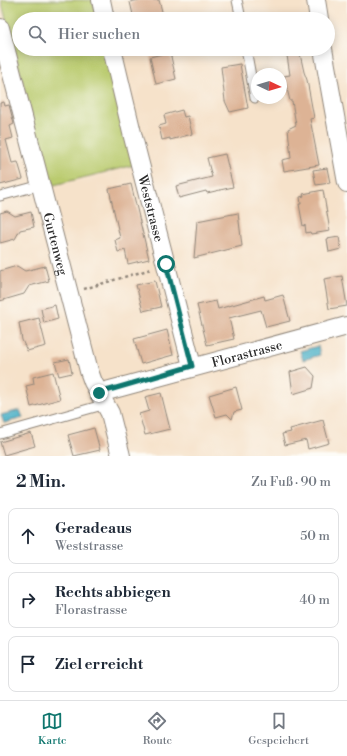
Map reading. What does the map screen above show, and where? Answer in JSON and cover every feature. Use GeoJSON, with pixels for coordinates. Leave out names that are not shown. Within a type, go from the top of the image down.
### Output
{"type":"FeatureCollection","features":[{"type":"Feature","properties":{"kind":"street"},"geometry":{"type":"LineString","coordinates":[[101,0],[104,12]]}},
{"type":"Feature","properties":{"kind":"street"},"geometry":{"type":"LineString","coordinates":[[316,0],[318,12]]}},
{"type":"Feature","properties":{"kind":"street","name":"Gurtenweg"},"geometry":{"type":"LineString","coordinates":[[0,28],[89,370],[110,414],[121,456]]}},
{"type":"Feature","properties":{"kind":"street","name":"Weststrasse"},"geometry":{"type":"LineString","coordinates":[[114,56],[192,366]]}},
{"type":"Feature","properties":{"kind":"street"},"geometry":{"type":"LineString","coordinates":[[324,56],[347,183]]}},
{"type":"Feature","properties":{"kind":"street","name":"Florastrasse"},"geometry":{"type":"LineString","coordinates":[[102,398],[192,366],[347,326]]}},
{"type":"Feature","properties":{"kind":"lane"},"geometry":{"type":"LineString","coordinates":[[237,0],[240,12]]}},
{"type":"Feature","properties":{"kind":"lane"},"geometry":{"type":"LineString","coordinates":[[247,56],[251,76]]}},
{"type":"Feature","properties":{"kind":"lane"},"geometry":{"type":"LineString","coordinates":[[0,196],[40,185]]}},
{"type":"Feature","properties":{"kind":"lane"},"geometry":{"type":"LineString","coordinates":[[0,434],[102,398]]}},
{"type":"Feature","properties":{"kind":"path"},"geometry":{"type":"LineString","coordinates":[[70,293],[166,264]]}},
{"type":"Feature","properties":{"kind":"green space"},"geometry":{"type":"Polygon","coordinates":[[[1,0],[93,0],[96,12],[12,12],[12,42],[1,0]]]}},
{"type":"Feature","properties":{"kind":"green space"},"geometry":{"type":"Polygon","coordinates":[[[16,56],[108,56],[134,165],[50,186],[16,56]]]}},
{"type":"Feature","properties":{"kind":"water"},"geometry":{"type":"Polygon","coordinates":[[[318,346],[320,355],[303,360],[300,351],[318,346]]]}},
{"type":"Feature","properties":{"kind":"water"},"geometry":{"type":"Polygon","coordinates":[[[20,410],[23,418],[4,423],[1,415],[20,410]]]}},
{"type":"Feature","properties":{"kind":"building"},"geometry":{"type":"Polygon","coordinates":[[[139,0],[159,0],[162,12],[132,12],[130,2],[139,0]]]}},
{"type":"Feature","properties":{"kind":"building"},"geometry":{"type":"Polygon","coordinates":[[[171,56],[176,79],[156,84],[150,57],[171,56]]]}},
{"type":"Feature","properties":{"kind":"building"},"geometry":{"type":"Polygon","coordinates":[[[287,56],[300,56],[307,80],[314,118],[310,119],[319,165],[284,171],[282,160],[291,158],[288,129],[296,125],[292,101],[290,101],[287,88],[287,76],[290,75],[287,56]]]}},
{"type":"Feature","properties":{"kind":"building"},"geometry":{"type":"Polygon","coordinates":[[[240,64],[248,108],[230,112],[225,101],[221,67],[240,64]]]}},
{"type":"Feature","properties":{"kind":"building"},"geometry":{"type":"Polygon","coordinates":[[[4,102],[5,106],[9,105],[14,124],[10,126],[13,138],[6,140],[12,163],[18,162],[23,179],[0,185],[0,103],[4,102]]]}},
{"type":"Feature","properties":{"kind":"building"},"geometry":{"type":"Polygon","coordinates":[[[182,110],[184,117],[188,116],[192,134],[170,140],[170,138],[162,140],[159,126],[166,124],[164,115],[182,110]]]}},
{"type":"Feature","properties":{"kind":"building"},"geometry":{"type":"Polygon","coordinates":[[[225,154],[233,187],[207,193],[206,191],[179,198],[176,186],[212,177],[207,158],[225,154]]]}},
{"type":"Feature","properties":{"kind":"building"},"geometry":{"type":"Polygon","coordinates":[[[327,168],[330,183],[316,185],[313,170],[327,168]]]}},
{"type":"Feature","properties":{"kind":"building"},"geometry":{"type":"Polygon","coordinates":[[[131,184],[149,259],[128,264],[125,250],[118,252],[115,240],[120,238],[109,189],[131,184]]]}},
{"type":"Feature","properties":{"kind":"building"},"geometry":{"type":"Polygon","coordinates":[[[323,190],[330,231],[311,234],[310,232],[306,233],[305,225],[303,226],[299,204],[301,204],[300,197],[304,196],[303,194],[323,190]]]}},
{"type":"Feature","properties":{"kind":"building"},"geometry":{"type":"Polygon","coordinates":[[[7,211],[15,216],[31,212],[34,227],[20,230],[15,239],[0,243],[0,213],[7,211]]]}},
{"type":"Feature","properties":{"kind":"building"},"geometry":{"type":"Polygon","coordinates":[[[238,213],[242,246],[194,258],[197,221],[238,213]]]}},
{"type":"Feature","properties":{"kind":"building"},"geometry":{"type":"Polygon","coordinates":[[[339,237],[341,249],[329,252],[327,239],[339,237]]]}},
{"type":"Feature","properties":{"kind":"building"},"geometry":{"type":"Polygon","coordinates":[[[17,266],[25,271],[45,266],[49,281],[29,286],[24,294],[0,301],[0,271],[17,266]]]}},
{"type":"Feature","properties":{"kind":"building"},"geometry":{"type":"Polygon","coordinates":[[[342,276],[347,306],[329,309],[324,279],[342,276]]]}},
{"type":"Feature","properties":{"kind":"building"},"geometry":{"type":"Polygon","coordinates":[[[155,281],[161,307],[143,311],[136,285],[155,281]]]}},
{"type":"Feature","properties":{"kind":"building"},"geometry":{"type":"Polygon","coordinates":[[[283,295],[290,321],[266,327],[261,310],[229,318],[234,339],[207,345],[197,305],[216,301],[218,309],[264,296],[265,300],[283,295]]]}},
{"type":"Feature","properties":{"kind":"building"},"geometry":{"type":"Polygon","coordinates":[[[55,305],[58,319],[44,323],[41,309],[55,305]]]}},
{"type":"Feature","properties":{"kind":"building"},"geometry":{"type":"Polygon","coordinates":[[[39,318],[46,346],[27,351],[22,340],[19,323],[39,318]]]}},
{"type":"Feature","properties":{"kind":"building"},"geometry":{"type":"Polygon","coordinates":[[[167,330],[173,355],[141,364],[134,339],[167,330]]]}},
{"type":"Feature","properties":{"kind":"building"},"geometry":{"type":"Polygon","coordinates":[[[69,359],[72,373],[59,376],[55,362],[69,359]]]}},
{"type":"Feature","properties":{"kind":"building"},"geometry":{"type":"Polygon","coordinates":[[[307,367],[315,376],[313,388],[293,394],[290,372],[307,367]]]}},
{"type":"Feature","properties":{"kind":"building"},"geometry":{"type":"Polygon","coordinates":[[[53,372],[60,399],[31,407],[26,386],[34,384],[33,377],[53,372]]]}},
{"type":"Feature","properties":{"kind":"building"},"geometry":{"type":"Polygon","coordinates":[[[236,387],[242,410],[234,412],[232,419],[227,414],[216,417],[209,395],[236,387]]]}},
{"type":"Feature","properties":{"kind":"building"},"geometry":{"type":"Polygon","coordinates":[[[161,393],[170,429],[145,435],[139,414],[149,411],[145,397],[161,393]]]}},
{"type":"Feature","properties":{"kind":"building"},"geometry":{"type":"Polygon","coordinates":[[[323,420],[329,443],[308,449],[306,440],[285,445],[282,434],[291,432],[290,429],[323,420]]]}},
{"type":"Feature","properties":{"kind":"building"},"geometry":{"type":"Polygon","coordinates":[[[94,428],[100,450],[74,456],[68,435],[94,428]]]}},
{"type":"Feature","properties":{"kind":"building"},"geometry":{"type":"Polygon","coordinates":[[[31,433],[35,446],[4,455],[0,442],[31,433]]]}},
{"type":"Feature","properties":{"kind":"route"},"geometry":{"type":"LineString","coordinates":[[99,393],[192,366],[166,264]]}}]}
